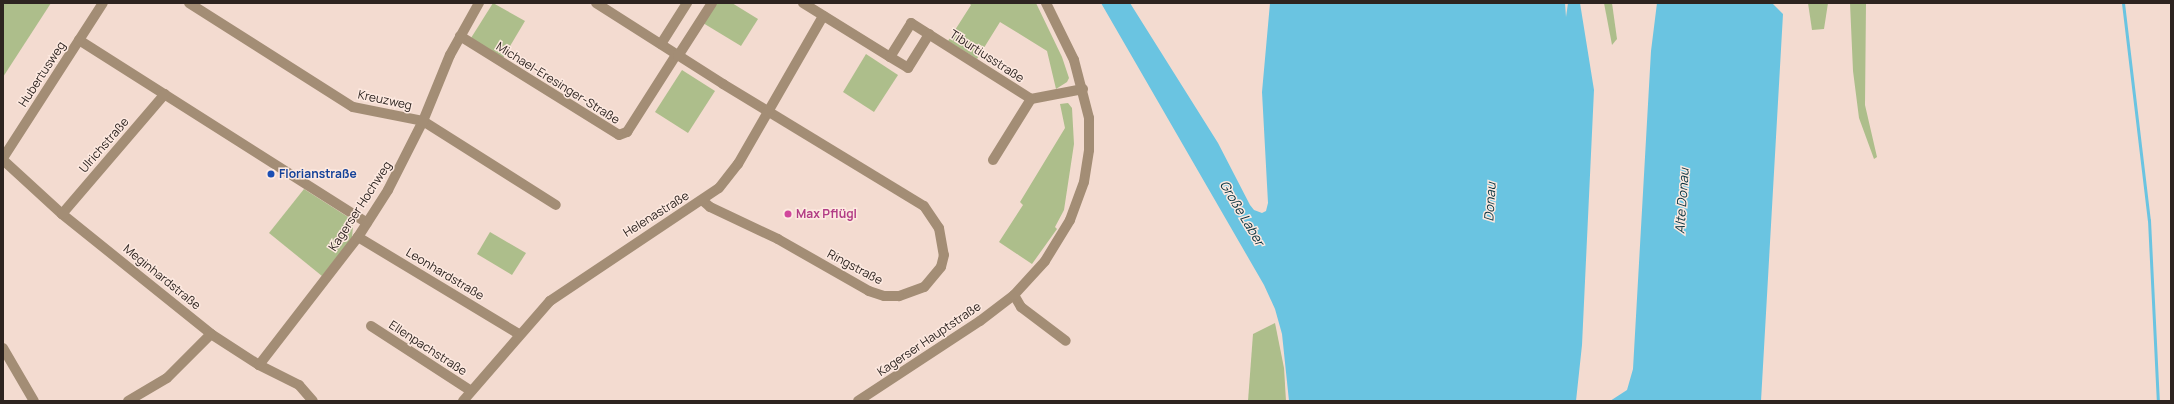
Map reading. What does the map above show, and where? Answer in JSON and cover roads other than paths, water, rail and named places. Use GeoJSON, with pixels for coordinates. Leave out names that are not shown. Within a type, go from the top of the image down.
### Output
{"type":"FeatureCollection","features":[{"type":"Feature","properties":{"kind":"street","name":"Hubertusweg"},"geometry":{"type":"LineString","coordinates":[[3,159],[103,3]]}},
{"type":"Feature","properties":{"kind":"street","name":"Kreuzweg"},"geometry":{"type":"LineString","coordinates":[[190,3],[353,107],[424,121],[556,205]]}},
{"type":"Feature","properties":{"kind":"street","name":"Kagerser Hochweg"},"geometry":{"type":"LineString","coordinates":[[259,365],[358,237],[398,174],[424,121],[460,36],[479,3]]}},
{"type":"Feature","properties":{"kind":"street","name":"Ringstraße"},"geometry":{"type":"LineString","coordinates":[[596,3],[661,44],[677,56],[924,206],[933,215],[944,242],[941,266],[933,278],[924,287],[911,293],[884,296],[869,291],[778,239],[710,207],[703,200]]}},
{"type":"Feature","properties":{"kind":"street"},"geometry":{"type":"LineString","coordinates":[[661,44],[687,3]]}},
{"type":"Feature","properties":{"kind":"street"},"geometry":{"type":"LineString","coordinates":[[677,56],[712,3]]}},
{"type":"Feature","properties":{"kind":"street"},"geometry":{"type":"LineString","coordinates":[[803,3],[908,68],[929,34]]}},
{"type":"Feature","properties":{"kind":"street","name":"Kagerser Hauptstraße"},"geometry":{"type":"LineString","coordinates":[[858,401],[980,321],[1014,295],[1053,251],[1065,231],[1084,182],[1089,138],[1083,89],[1065,38],[1046,3]]}},
{"type":"Feature","properties":{"kind":"street","name":"Helenastraße"},"geometry":{"type":"LineString","coordinates":[[463,401],[519,334],[550,301],[703,200],[731,175],[823,16]]}},
{"type":"Feature","properties":{"kind":"street","name":"Tiburtiusstraße"},"geometry":{"type":"LineString","coordinates":[[890,57],[911,23],[1031,99],[1083,89]]}},
{"type":"Feature","properties":{"kind":"street","name":"Michael-Eresinger-Straße"},"geometry":{"type":"LineString","coordinates":[[460,36],[619,135],[627,132],[677,56]]}},
{"type":"Feature","properties":{"kind":"street"},"geometry":{"type":"LineString","coordinates":[[79,40],[367,224]]}},
{"type":"Feature","properties":{"kind":"street","name":"Ulrichstraße"},"geometry":{"type":"LineString","coordinates":[[62,214],[165,94]]}},
{"type":"Feature","properties":{"kind":"street","name":"Tiburtiusstraße"},"geometry":{"type":"LineString","coordinates":[[993,160],[1031,99]]}},
{"type":"Feature","properties":{"kind":"street","name":"Meginhardstraße"},"geometry":{"type":"LineString","coordinates":[[3,159],[62,214],[211,334],[259,365],[299,385],[312,401]]}},
{"type":"Feature","properties":{"kind":"street","name":"Leonhardstraße"},"geometry":{"type":"LineString","coordinates":[[358,237],[519,334]]}},
{"type":"Feature","properties":{"kind":"street"},"geometry":{"type":"LineString","coordinates":[[1014,295],[1021,307],[1066,340]]}},
{"type":"Feature","properties":{"kind":"street","name":"Ellenpachstraße"},"geometry":{"type":"LineString","coordinates":[[371,326],[471,391]]}},
{"type":"Feature","properties":{"kind":"street"},"geometry":{"type":"LineString","coordinates":[[128,401],[167,378],[211,334]]}},
{"type":"Feature","properties":{"kind":"street"},"geometry":{"type":"LineString","coordinates":[[3,348],[34,401]]}},
{"type":"Feature","properties":{"kind":"water"},"geometry":{"type":"Polygon","coordinates":[[[1101,3],[1130,3],[1218,143],[1250,205],[1254,210],[1262,213],[1266,211],[1268,203],[1262,92],[1270,3],[1565,3],[1566,17],[1568,3],[1580,3],[1594,90],[1582,345],[1576,401],[1289,401],[1282,334],[1275,309],[1264,285],[1101,3]]]}},
{"type":"Feature","properties":{"kind":"water","name":"Alte Donau"},"geometry":{"type":"Polygon","coordinates":[[[1657,3],[1772,3],[1783,14],[1761,401],[1610,401],[1627,390],[1633,369],[1651,51],[1657,3]]]}},
{"type":"Feature","properties":{"kind":"waterway"},"geometry":{"type":"LineString","coordinates":[[2123,3],[2149,220],[2158,401]]}},
{"type":"Feature","properties":{"kind":"place","name":"Florianstraße"},"geometry":{"type":"Point","coordinates":[271,174]}},
{"type":"Feature","properties":{"kind":"place","name":"Max Pflügl"},"geometry":{"type":"Point","coordinates":[788,214]}},
{"type":"Feature","properties":{"kind":"water label","name":"Donau"},"geometry":{"type":"Point","coordinates":[1490,202]}},
{"type":"Feature","properties":{"kind":"water label","name":"Große Laber"},"geometry":{"type":"Point","coordinates":[1242,213]}}]}
